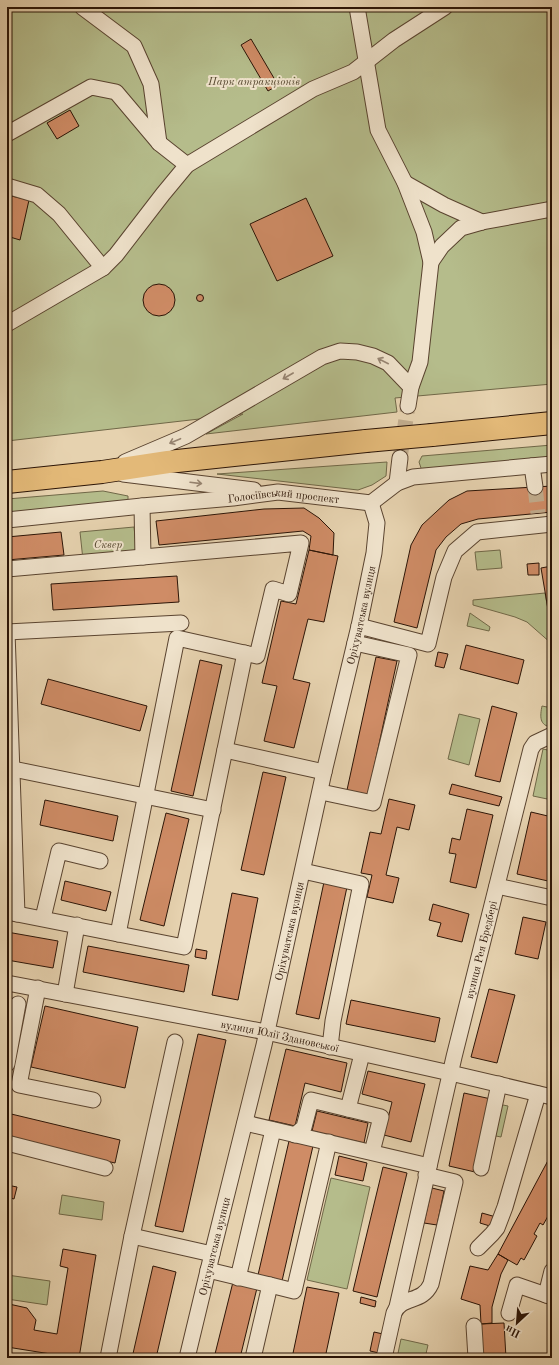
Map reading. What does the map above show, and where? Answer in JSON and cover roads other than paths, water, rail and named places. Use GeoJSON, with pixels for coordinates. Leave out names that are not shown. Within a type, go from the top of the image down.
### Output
{"type":"FeatureCollection","features":[{"type":"Feature","properties":{"kind":"highway"},"geometry":{"type":"LineString","coordinates":[[7,482],[102,472],[176,461],[366,441],[552,424]]}},
{"type":"Feature","properties":{"kind":"street"},"geometry":{"type":"LineString","coordinates":[[82,7],[134,46],[151,84],[159,143]]}},
{"type":"Feature","properties":{"kind":"street"},"geometry":{"type":"LineString","coordinates":[[357,7],[378,130],[405,183],[424,232],[431,262],[420,362],[411,387],[408,406]]}},
{"type":"Feature","properties":{"kind":"street"},"geometry":{"type":"LineString","coordinates":[[7,324],[103,268],[116,255],[187,165],[313,88],[353,72],[394,40],[445,7]]}},
{"type":"Feature","properties":{"kind":"street"},"geometry":{"type":"LineString","coordinates":[[7,134],[91,87],[116,92],[159,143],[187,165]]}},
{"type":"Feature","properties":{"kind":"street"},"geometry":{"type":"LineString","coordinates":[[405,183],[444,206],[482,222]]}},
{"type":"Feature","properties":{"kind":"street"},"geometry":{"type":"LineString","coordinates":[[7,186],[38,194],[59,214],[103,268]]}},
{"type":"Feature","properties":{"kind":"street"},"geometry":{"type":"LineString","coordinates":[[431,262],[442,246],[461,228],[482,222],[552,208]]}},
{"type":"Feature","properties":{"kind":"street"},"geometry":{"type":"LineString","coordinates":[[102,472],[186,436],[322,357],[340,351],[358,352],[373,356],[388,363],[411,387]]}},
{"type":"Feature","properties":{"kind":"street"},"geometry":{"type":"LineString","coordinates":[[397,483],[400,458]]}},
{"type":"Feature","properties":{"kind":"street"},"geometry":{"type":"LineString","coordinates":[[371,503],[397,483],[413,477],[552,464]]}},
{"type":"Feature","properties":{"kind":"street"},"geometry":{"type":"LineString","coordinates":[[532,466],[535,487]]}},
{"type":"Feature","properties":{"kind":"street"},"geometry":{"type":"LineString","coordinates":[[102,472],[278,492]]}},
{"type":"Feature","properties":{"kind":"street","name":"Голосіївський проспект"},"geometry":{"type":"LineString","coordinates":[[7,520],[233,498],[278,492],[371,503]]}},
{"type":"Feature","properties":{"kind":"street","name":"Оріхуватська вулиця"},"geometry":{"type":"LineString","coordinates":[[187,1358],[245,1123],[321,792],[324,772],[359,626],[375,545],[377,523],[371,503]]}},
{"type":"Feature","properties":{"kind":"street"},"geometry":{"type":"LineString","coordinates":[[142,506],[143,557]]}},
{"type":"Feature","properties":{"kind":"street"},"geometry":{"type":"LineString","coordinates":[[359,626],[428,644],[444,577],[455,551],[477,532],[543,521]]}},
{"type":"Feature","properties":{"kind":"street"},"geometry":{"type":"LineString","coordinates":[[7,569],[301,543],[289,594],[273,589],[257,656],[178,638],[118,934]]}},
{"type":"Feature","properties":{"kind":"street"},"geometry":{"type":"LineString","coordinates":[[181,623],[7,632],[9,732],[13,769],[12,913],[184,947],[245,653]]}},
{"type":"Feature","properties":{"kind":"street"},"geometry":{"type":"LineString","coordinates":[[321,792],[374,803],[409,655],[355,643]]}},
{"type":"Feature","properties":{"kind":"street","name":"вулиця Рея Бредбері"},"geometry":{"type":"LineString","coordinates":[[384,1358],[450,1073],[531,749],[535,743],[552,735]]}},
{"type":"Feature","properties":{"kind":"street"},"geometry":{"type":"LineString","coordinates":[[225,750],[324,772]]}},
{"type":"Feature","properties":{"kind":"street"},"geometry":{"type":"LineString","coordinates":[[13,769],[213,810]]}},
{"type":"Feature","properties":{"kind":"street"},"geometry":{"type":"LineString","coordinates":[[43,918],[60,851],[100,861]]}},
{"type":"Feature","properties":{"kind":"street"},"geometry":{"type":"LineString","coordinates":[[303,870],[361,884],[333,1021],[330,1047]]}},
{"type":"Feature","properties":{"kind":"street"},"geometry":{"type":"LineString","coordinates":[[496,886],[552,898]]}},
{"type":"Feature","properties":{"kind":"street"},"geometry":{"type":"LineString","coordinates":[[65,994],[77,925]]}},
{"type":"Feature","properties":{"kind":"street","name":"вулиця Юлії Здановської"},"geometry":{"type":"LineString","coordinates":[[7,983],[266,1032],[545,1095]]}},
{"type":"Feature","properties":{"kind":"street"},"geometry":{"type":"LineString","coordinates":[[38,988],[19,1085],[93,1100]]}},
{"type":"Feature","properties":{"kind":"street"},"geometry":{"type":"LineString","coordinates":[[7,1064],[13,1003],[34,1007]]}},
{"type":"Feature","properties":{"kind":"street"},"geometry":{"type":"LineString","coordinates":[[108,1358],[132,1236],[175,1042]]}},
{"type":"Feature","properties":{"kind":"street"},"geometry":{"type":"LineString","coordinates":[[348,1109],[362,1054]]}},
{"type":"Feature","properties":{"kind":"street"},"geometry":{"type":"LineString","coordinates":[[481,1168],[499,1084]]}},
{"type":"Feature","properties":{"kind":"street"},"geometry":{"type":"LineString","coordinates":[[478,1248],[497,1228],[545,1095]]}},
{"type":"Feature","properties":{"kind":"street"},"geometry":{"type":"LineString","coordinates":[[295,1134],[304,1127],[311,1100],[380,1117],[372,1152]]}},
{"type":"Feature","properties":{"kind":"street"},"geometry":{"type":"LineString","coordinates":[[245,1123],[372,1152],[455,1182],[431,1284],[423,1295],[403,1302],[397,1307]]}},
{"type":"Feature","properties":{"kind":"street"},"geometry":{"type":"LineString","coordinates":[[238,1278],[273,1130]]}},
{"type":"Feature","properties":{"kind":"street"},"geometry":{"type":"LineString","coordinates":[[208,1270],[294,1291],[329,1142]]}},
{"type":"Feature","properties":{"kind":"street"},"geometry":{"type":"LineString","coordinates":[[7,1143],[105,1168]]}},
{"type":"Feature","properties":{"kind":"street"},"geometry":{"type":"LineString","coordinates":[[132,1236],[212,1254]]}},
{"type":"Feature","properties":{"kind":"street"},"geometry":{"type":"LineString","coordinates":[[509,1313],[517,1285],[549,1296],[552,1271]]}},
{"type":"Feature","properties":{"kind":"street"},"geometry":{"type":"LineString","coordinates":[[253,1358],[270,1285]]}},
{"type":"Feature","properties":{"kind":"street"},"geometry":{"type":"LineString","coordinates":[[474,1326],[476,1358]]}},
{"type":"Feature","properties":{"kind":"tunnel"},"geometry":{"type":"LineString","coordinates":[[400,458],[408,406]]}},
{"type":"Feature","properties":{"kind":"tunnel"},"geometry":{"type":"LineString","coordinates":[[535,487],[538,513]]}},
{"type":"Feature","properties":{"kind":"park label","name":"Парк атракціонів"},"geometry":{"type":"Point","coordinates":[254,81]}},
{"type":"Feature","properties":{"kind":"park label","name":"Сквер"},"geometry":{"type":"Point","coordinates":[108,544]}}]}
